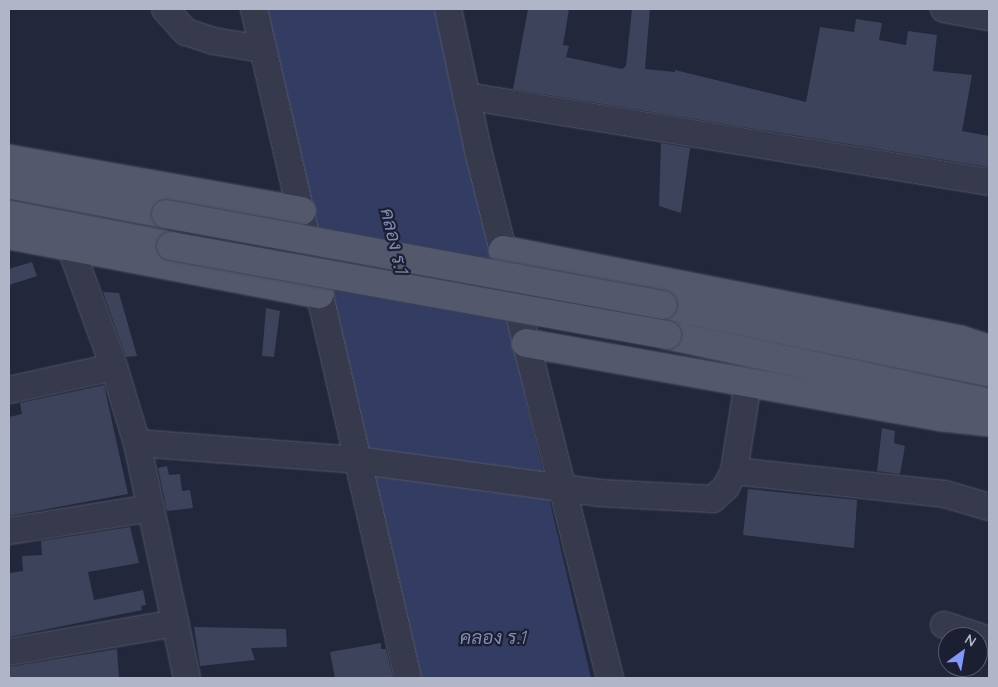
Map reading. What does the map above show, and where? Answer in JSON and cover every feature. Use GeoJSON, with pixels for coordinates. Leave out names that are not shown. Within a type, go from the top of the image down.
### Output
{"type":"FeatureCollection","features":[{"type":"Feature","properties":{"kind":"main road"},"geometry":{"type":"LineString","coordinates":[[9,159],[301,211]]}},
{"type":"Feature","properties":{"kind":"main road"},"geometry":{"type":"LineString","coordinates":[[9,184],[663,305],[989,372]]}},
{"type":"Feature","properties":{"kind":"main road"},"geometry":{"type":"LineString","coordinates":[[9,215],[666,335],[989,404]]}},
{"type":"Feature","properties":{"kind":"main road"},"geometry":{"type":"LineString","coordinates":[[9,235],[319,294]]}},
{"type":"Feature","properties":{"kind":"main road"},"geometry":{"type":"LineString","coordinates":[[503,250],[961,340],[989,349]]}},
{"type":"Feature","properties":{"kind":"main road"},"geometry":{"type":"LineString","coordinates":[[526,343],[942,417],[989,422]]}},
{"type":"Feature","properties":{"kind":"street"},"geometry":{"type":"LineString","coordinates":[[165,9],[186,32],[213,41],[263,49]]}},
{"type":"Feature","properties":{"kind":"street"},"geometry":{"type":"LineString","coordinates":[[254,9],[356,460],[408,678]]}},
{"type":"Feature","properties":{"kind":"street"},"geometry":{"type":"LineString","coordinates":[[448,9],[466,96],[503,250],[610,678]]}},
{"type":"Feature","properties":{"kind":"street"},"geometry":{"type":"LineString","coordinates":[[944,9],[989,17]]}},
{"type":"Feature","properties":{"kind":"street"},"geometry":{"type":"LineString","coordinates":[[466,96],[989,182]]}},
{"type":"Feature","properties":{"kind":"street"},"geometry":{"type":"LineString","coordinates":[[70,246],[114,367],[137,443],[187,678]]}},
{"type":"Feature","properties":{"kind":"street"},"geometry":{"type":"LineString","coordinates":[[9,390],[114,367]]}},
{"type":"Feature","properties":{"kind":"street"},"geometry":{"type":"LineString","coordinates":[[137,443],[356,460],[563,489],[712,498],[726,487],[734,471],[748,382]]}},
{"type":"Feature","properties":{"kind":"street"},"geometry":{"type":"LineString","coordinates":[[734,471],[945,494],[989,506]]}},
{"type":"Feature","properties":{"kind":"street"},"geometry":{"type":"LineString","coordinates":[[9,531],[151,508]]}},
{"type":"Feature","properties":{"kind":"street"},"geometry":{"type":"LineString","coordinates":[[9,652],[176,623]]}},
{"type":"Feature","properties":{"kind":"street"},"geometry":{"type":"LineString","coordinates":[[944,625],[989,640]]}},
{"type":"Feature","properties":{"kind":"water","name":"คลอง ร.1"},"geometry":{"type":"Polygon","coordinates":[[[256,9],[435,9],[591,678],[412,678],[256,9]]]}},
{"type":"Feature","properties":{"kind":"building"},"geometry":{"type":"Polygon","coordinates":[[[528,9],[569,9],[563,45],[569,46],[566,57],[622,69],[626,66],[632,9],[650,9],[645,69],[675,72],[675,70],[806,102],[820,27],[854,32],[856,19],[882,23],[879,40],[906,45],[908,31],[937,35],[933,71],[972,75],[962,131],[989,136],[989,167],[513,89],[528,9]]]}},
{"type":"Feature","properties":{"kind":"building"},"geometry":{"type":"Polygon","coordinates":[[[661,143],[690,148],[681,213],[659,206],[661,143]]]}},
{"type":"Feature","properties":{"kind":"building"},"geometry":{"type":"Polygon","coordinates":[[[32,262],[37,276],[9,285],[9,269],[32,262]]]}},
{"type":"Feature","properties":{"kind":"building"},"geometry":{"type":"Polygon","coordinates":[[[103,292],[119,293],[137,356],[126,357],[103,292]]]}},
{"type":"Feature","properties":{"kind":"building"},"geometry":{"type":"Polygon","coordinates":[[[266,308],[280,311],[274,357],[262,356],[266,308]]]}},
{"type":"Feature","properties":{"kind":"building"},"geometry":{"type":"Polygon","coordinates":[[[104,385],[128,494],[9,516],[9,417],[22,414],[20,403],[104,385]]]}},
{"type":"Feature","properties":{"kind":"building"},"geometry":{"type":"Polygon","coordinates":[[[882,428],[895,431],[894,443],[905,446],[900,474],[877,471],[882,428]]]}},
{"type":"Feature","properties":{"kind":"building"},"geometry":{"type":"Polygon","coordinates":[[[167,466],[169,475],[180,474],[182,491],[190,490],[193,508],[167,511],[158,468],[167,466]]]}},
{"type":"Feature","properties":{"kind":"building"},"geometry":{"type":"Polygon","coordinates":[[[748,489],[857,500],[854,548],[743,535],[748,489]]]}},
{"type":"Feature","properties":{"kind":"building"},"geometry":{"type":"Polygon","coordinates":[[[130,527],[139,563],[88,572],[94,600],[143,590],[146,605],[141,606],[142,610],[9,637],[9,573],[23,571],[22,556],[42,555],[41,541],[130,527]]]}},
{"type":"Feature","properties":{"kind":"building"},"geometry":{"type":"Polygon","coordinates":[[[194,627],[286,629],[287,647],[251,648],[255,660],[200,666],[194,627]]]}},
{"type":"Feature","properties":{"kind":"building"},"geometry":{"type":"Polygon","coordinates":[[[381,643],[381,649],[386,649],[393,678],[335,678],[330,652],[381,643]]]}},
{"type":"Feature","properties":{"kind":"building"},"geometry":{"type":"Polygon","coordinates":[[[117,649],[119,678],[9,678],[9,667],[117,649]]]}}]}
